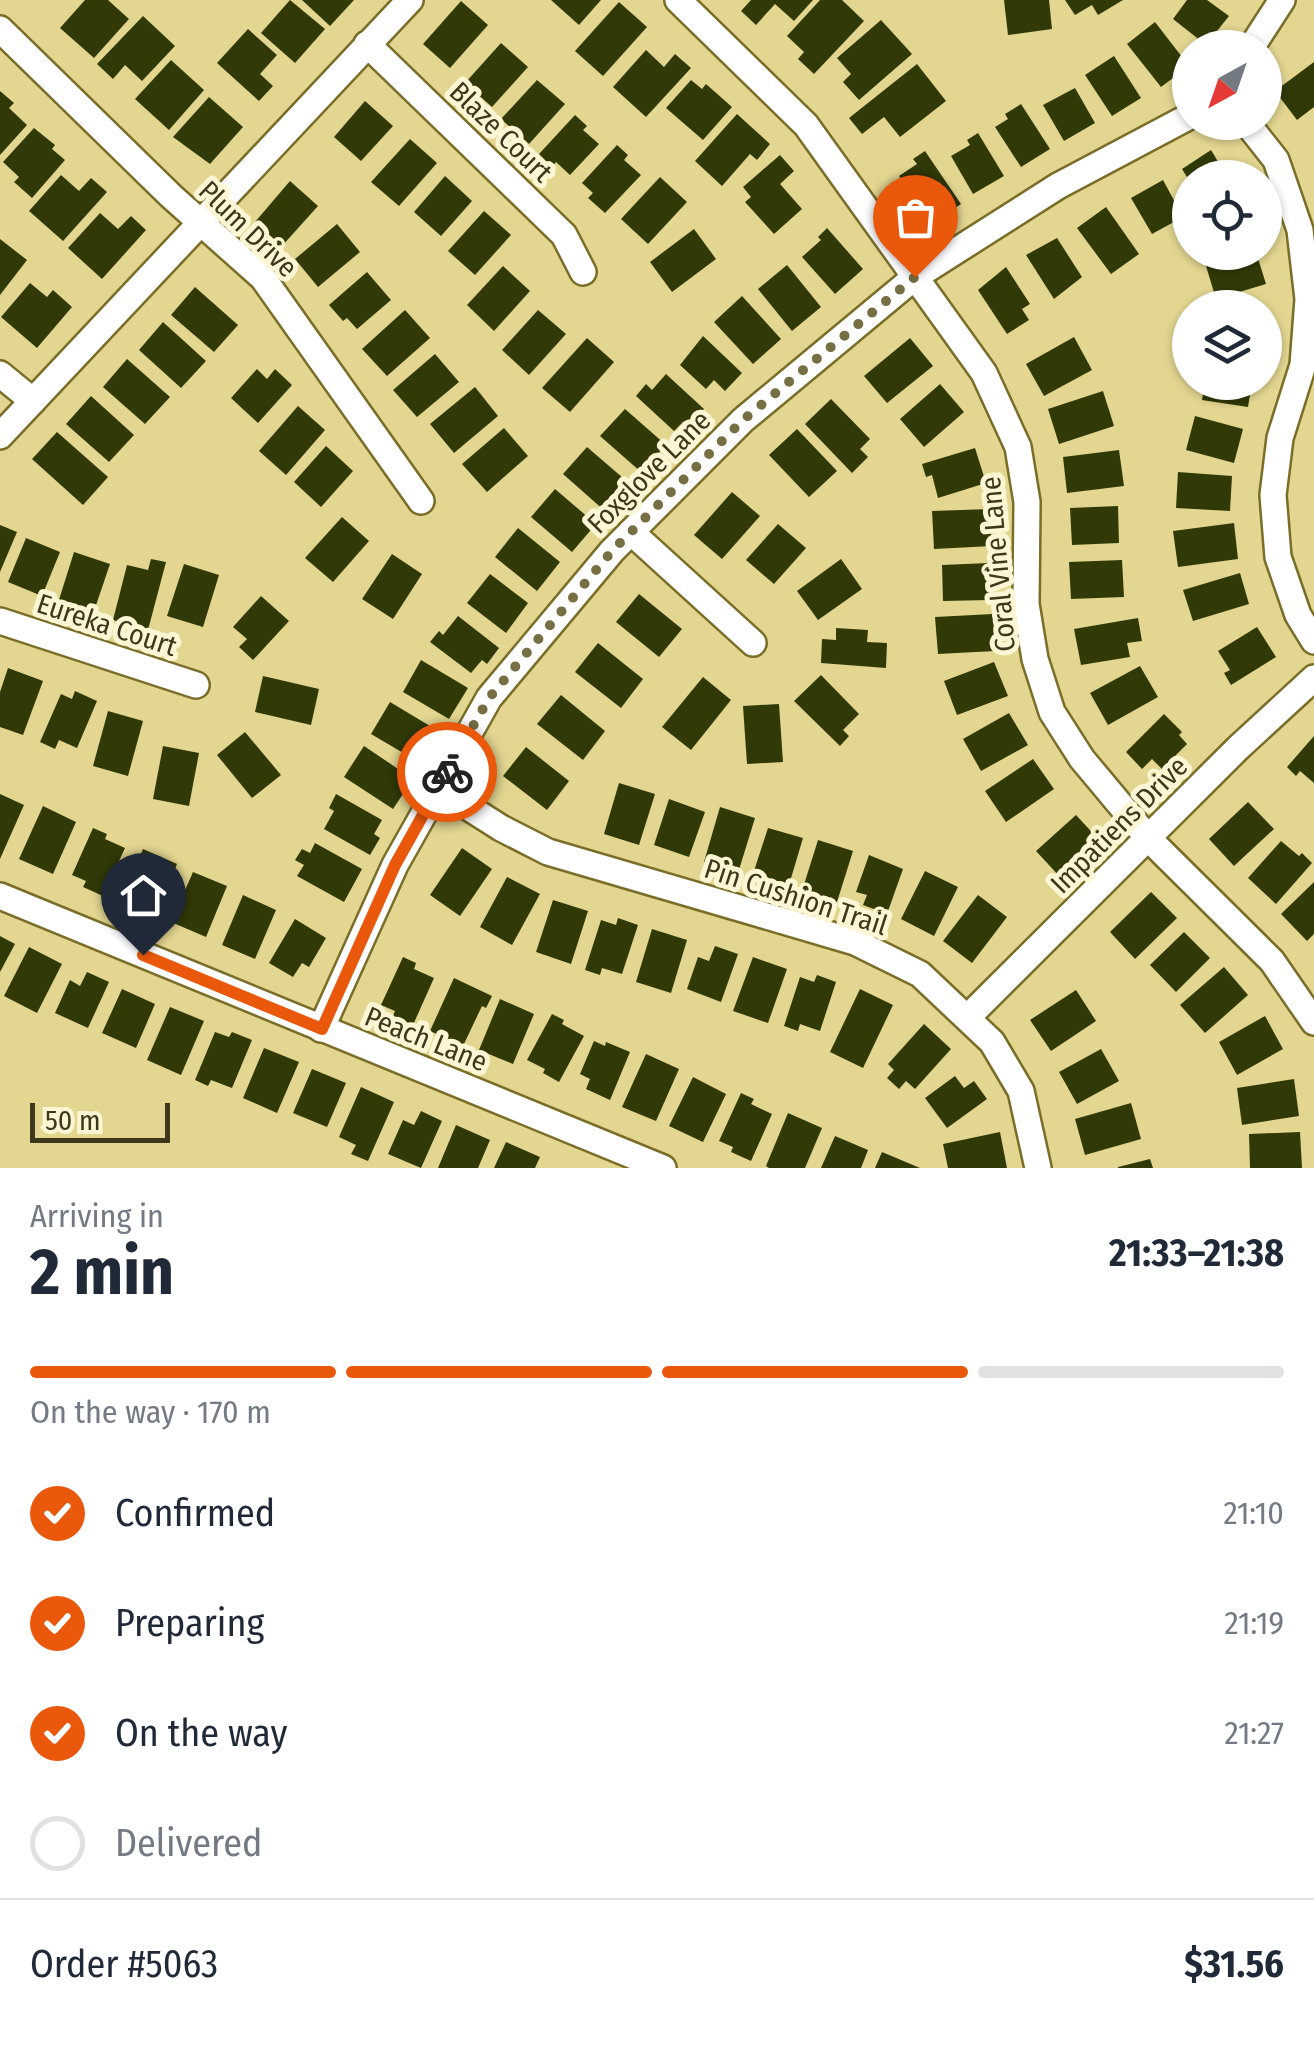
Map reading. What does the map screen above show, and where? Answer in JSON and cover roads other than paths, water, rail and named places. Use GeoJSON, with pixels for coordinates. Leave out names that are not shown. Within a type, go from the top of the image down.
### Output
{"type":"FeatureCollection","features":[{"type":"Feature","properties":{"kind":"street"},"geometry":{"type":"LineString","coordinates":[[0,436],[410,0]]}},
{"type":"Feature","properties":{"kind":"street","name":"Coral Vine Lane"},"geometry":{"type":"LineString","coordinates":[[678,0],[806,124],[984,373],[1018,447],[1027,502],[1026,604],[1035,660],[1052,712],[1082,760],[1148,838],[1272,961],[1314,1022]]}},
{"type":"Feature","properties":{"kind":"street"},"geometry":{"type":"LineString","coordinates":[[1263,30],[1282,0]]}},
{"type":"Feature","properties":{"kind":"street","name":"Plum Drive"},"geometry":{"type":"LineString","coordinates":[[0,29],[202,224],[264,278],[421,501]]}},
{"type":"Feature","properties":{"kind":"street","name":"Blaze Court"},"geometry":{"type":"LineString","coordinates":[[367,44],[564,234],[584,272]]}},
{"type":"Feature","properties":{"kind":"street","name":"Foxglove Lane"},"geometry":{"type":"LineString","coordinates":[[322,1029],[395,865],[489,698],[631,532],[743,420],[915,277],[1058,186],[1172,126]]}},
{"type":"Feature","properties":{"kind":"street"},"geometry":{"type":"LineString","coordinates":[[1260,140],[1276,160],[1300,230],[1308,299],[1303,365],[1280,438],[1273,495],[1278,557],[1298,615],[1314,641]]}},
{"type":"Feature","properties":{"kind":"street"},"geometry":{"type":"LineString","coordinates":[[0,374],[33,401]]}},
{"type":"Feature","properties":{"kind":"street"},"geometry":{"type":"LineString","coordinates":[[631,532],[753,643]]}},
{"type":"Feature","properties":{"kind":"street","name":"Eureka Court"},"geometry":{"type":"LineString","coordinates":[[0,621],[196,685]]}},
{"type":"Feature","properties":{"kind":"street","name":"Impatiens Drive"},"geometry":{"type":"LineString","coordinates":[[968,1017],[1314,678]]}},
{"type":"Feature","properties":{"kind":"street","name":"Pin Cushion Trail"},"geometry":{"type":"LineString","coordinates":[[438,788],[548,852],[855,942],[920,974],[992,1042],[1021,1091],[1038,1168]]}},
{"type":"Feature","properties":{"kind":"street","name":"Peach Lane"},"geometry":{"type":"LineString","coordinates":[[0,896],[663,1168]]}}]}
